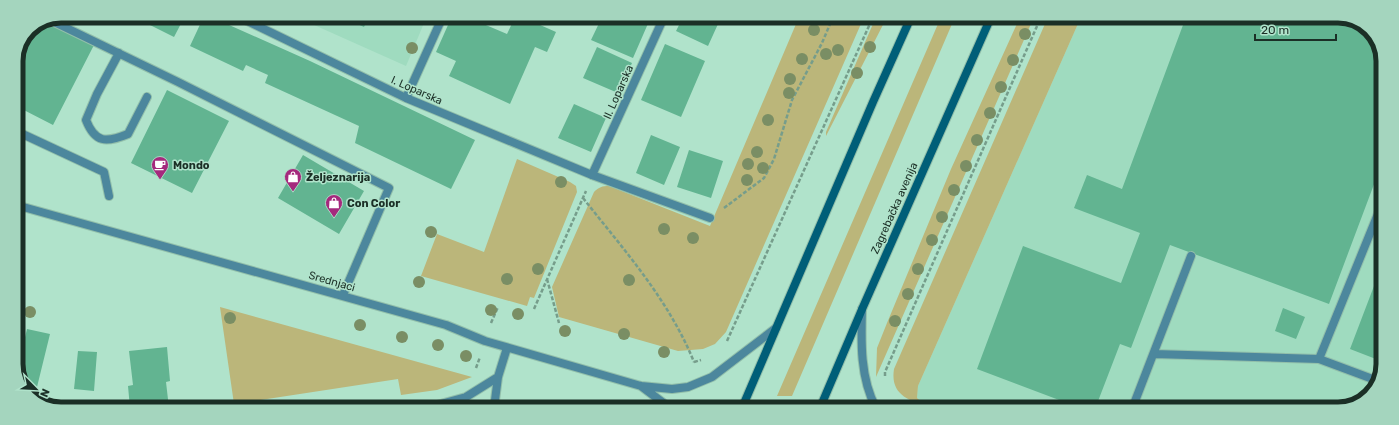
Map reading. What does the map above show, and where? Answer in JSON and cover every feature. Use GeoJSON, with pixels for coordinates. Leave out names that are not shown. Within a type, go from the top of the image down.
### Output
{"type":"FeatureCollection","features":[{"type":"Feature","properties":{"kind":"main road"},"geometry":{"type":"LineString","coordinates":[[745,402],[873,102],[909,23]]}},
{"type":"Feature","properties":{"kind":"main road","name":"Zagrebačka avenija"},"geometry":{"type":"LineString","coordinates":[[822,402],[862,307],[988,23]]}},
{"type":"Feature","properties":{"kind":"street","name":"I. Loparska"},"geometry":{"type":"LineString","coordinates":[[251,23],[406,98],[592,175],[710,218]]}},
{"type":"Feature","properties":{"kind":"street"},"geometry":{"type":"LineString","coordinates":[[406,98],[440,23]]}},
{"type":"Feature","properties":{"kind":"street","name":"II. Loparska"},"geometry":{"type":"LineString","coordinates":[[592,175],[661,23]]}},
{"type":"Feature","properties":{"kind":"street"},"geometry":{"type":"LineString","coordinates":[[57,24],[389,188],[343,295]]}},
{"type":"Feature","properties":{"kind":"street"},"geometry":{"type":"LineString","coordinates":[[119,53],[96,94],[86,120],[91,132],[101,139],[116,139],[128,134],[147,97]]}},
{"type":"Feature","properties":{"kind":"street"},"geometry":{"type":"LineString","coordinates":[[23,134],[104,172],[109,196]]}},
{"type":"Feature","properties":{"kind":"street","name":"Srednjaci"},"geometry":{"type":"LineString","coordinates":[[23,206],[446,325],[485,341],[507,348],[641,386]]}},
{"type":"Feature","properties":{"kind":"street"},"geometry":{"type":"LineString","coordinates":[[1319,359],[1376,219]]}},
{"type":"Feature","properties":{"kind":"street"},"geometry":{"type":"LineString","coordinates":[[1135,402],[1191,256]]}},
{"type":"Feature","properties":{"kind":"street"},"geometry":{"type":"LineString","coordinates":[[862,307],[862,358],[868,387],[874,402]]}},
{"type":"Feature","properties":{"kind":"street"},"geometry":{"type":"LineString","coordinates":[[641,386],[672,389],[699,383],[712,377],[776,328]]}},
{"type":"Feature","properties":{"kind":"street"},"geometry":{"type":"LineString","coordinates":[[495,402],[498,377],[507,348]]}},
{"type":"Feature","properties":{"kind":"street"},"geometry":{"type":"LineString","coordinates":[[1154,354],[1319,359],[1373,380]]}},
{"type":"Feature","properties":{"kind":"street"},"geometry":{"type":"LineString","coordinates":[[448,402],[466,397],[498,377]]}},
{"type":"Feature","properties":{"kind":"street"},"geometry":{"type":"LineString","coordinates":[[641,386],[662,402]]}},
{"type":"Feature","properties":{"kind":"path"},"geometry":{"type":"LineString","coordinates":[[710,218],[764,178],[774,159],[792,100],[822,43],[830,23]]}},
{"type":"Feature","properties":{"kind":"path"},"geometry":{"type":"LineString","coordinates":[[725,344],[731,335],[870,23]]}},
{"type":"Feature","properties":{"kind":"path"},"geometry":{"type":"LineString","coordinates":[[886,383],[885,372],[1038,23]]}},
{"type":"Feature","properties":{"kind":"path"},"geometry":{"type":"LineString","coordinates":[[534,309],[592,175]]}},
{"type":"Feature","properties":{"kind":"path"},"geometry":{"type":"LineString","coordinates":[[583,198],[648,280],[676,321],[694,362],[704,359]]}},
{"type":"Feature","properties":{"kind":"path"},"geometry":{"type":"LineString","coordinates":[[547,279],[558,323]]}},
{"type":"Feature","properties":{"kind":"path"},"geometry":{"type":"LineString","coordinates":[[490,328],[498,306]]}},
{"type":"Feature","properties":{"kind":"path"},"geometry":{"type":"LineString","coordinates":[[476,370],[480,356]]}},
{"type":"Feature","properties":{"kind":"shaded area"},"geometry":{"type":"Polygon","coordinates":[[[310,23],[424,23],[406,66],[310,23]]]}},
{"type":"Feature","properties":{"kind":"shaded area"},"geometry":{"type":"Polygon","coordinates":[[[796,23],[861,23],[726,332],[715,344],[703,349],[678,351],[559,317],[552,287],[594,192],[599,188],[609,186],[710,226],[796,23]]]}},
{"type":"Feature","properties":{"kind":"shaded area"},"geometry":{"type":"Polygon","coordinates":[[[873,23],[884,23],[826,136],[826,132],[873,23]]]}},
{"type":"Feature","properties":{"kind":"shaded area"},"geometry":{"type":"Polygon","coordinates":[[[938,23],[952,23],[792,396],[777,396],[938,23]]]}},
{"type":"Feature","properties":{"kind":"shaded area"},"geometry":{"type":"Polygon","coordinates":[[[1017,23],[1031,23],[876,377],[877,348],[951,169],[1017,23]]]}},
{"type":"Feature","properties":{"kind":"shaded area"},"geometry":{"type":"Polygon","coordinates":[[[1045,23],[1078,23],[918,386],[917,398],[922,402],[914,402],[902,395],[893,378],[894,369],[1045,23]]]}},
{"type":"Feature","properties":{"kind":"shaded area"},"geometry":{"type":"Polygon","coordinates":[[[1078,23],[1343,23],[1357,28],[1367,36],[1373,46],[1376,58],[1376,369],[1370,385],[1361,394],[1343,402],[922,402],[917,398],[918,386],[1078,23]]]}},
{"type":"Feature","properties":{"kind":"shaded area"},"geometry":{"type":"Polygon","coordinates":[[[517,159],[570,182],[576,186],[577,192],[534,298],[530,297],[527,306],[421,276],[437,234],[484,252],[517,159]]]}},
{"type":"Feature","properties":{"kind":"shaded area"},"geometry":{"type":"Polygon","coordinates":[[[220,307],[472,377],[437,390],[401,395],[398,379],[247,402],[234,402],[220,307]]]}},
{"type":"Feature","properties":{"kind":"building"},"geometry":{"type":"Polygon","coordinates":[[[146,23],[181,23],[174,37],[146,23]]]}},
{"type":"Feature","properties":{"kind":"building"},"geometry":{"type":"Polygon","coordinates":[[[201,23],[225,23],[310,61],[475,140],[451,189],[355,143],[359,126],[265,83],[268,75],[246,65],[243,71],[190,46],[201,23]]]}},
{"type":"Feature","properties":{"kind":"building"},"geometry":{"type":"Polygon","coordinates":[[[355,23],[366,23],[364,27],[355,23]]]}},
{"type":"Feature","properties":{"kind":"building"},"geometry":{"type":"Polygon","coordinates":[[[449,23],[481,23],[507,34],[512,23],[536,23],[556,32],[547,52],[535,47],[510,104],[449,76],[456,61],[436,52],[449,23]]]}},
{"type":"Feature","properties":{"kind":"building"},"geometry":{"type":"Polygon","coordinates":[[[599,23],[648,23],[633,58],[591,40],[599,23]]]}},
{"type":"Feature","properties":{"kind":"building"},"geometry":{"type":"Polygon","coordinates":[[[680,23],[718,24],[708,46],[676,31],[680,23]]]}},
{"type":"Feature","properties":{"kind":"building"},"geometry":{"type":"Polygon","coordinates":[[[1184,23],[1343,23],[1357,28],[1367,36],[1371,42],[1376,58],[1376,179],[1329,304],[1170,245],[1131,348],[1120,344],[1098,402],[1064,402],[977,369],[1023,246],[1121,283],[1140,233],[1074,208],[1087,175],[1122,189],[1184,23]]]}},
{"type":"Feature","properties":{"kind":"building"},"geometry":{"type":"Polygon","coordinates":[[[52,24],[94,45],[53,125],[23,110],[23,61],[26,46],[29,40],[40,29],[52,24]]]}},
{"type":"Feature","properties":{"kind":"building"},"geometry":{"type":"Polygon","coordinates":[[[665,44],[705,61],[681,117],[641,100],[665,44]]]}},
{"type":"Feature","properties":{"kind":"building"},"geometry":{"type":"Polygon","coordinates":[[[597,47],[632,63],[618,93],[583,78],[597,47]]]}},
{"type":"Feature","properties":{"kind":"building"},"geometry":{"type":"Polygon","coordinates":[[[167,90],[229,121],[192,193],[131,163],[167,90]]]}},
{"type":"Feature","properties":{"kind":"building"},"geometry":{"type":"Polygon","coordinates":[[[574,104],[606,118],[591,152],[558,138],[574,104]]]}},
{"type":"Feature","properties":{"kind":"building"},"geometry":{"type":"Polygon","coordinates":[[[651,135],[680,147],[664,185],[636,173],[651,135]]]}},
{"type":"Feature","properties":{"kind":"building"},"geometry":{"type":"Polygon","coordinates":[[[689,150],[723,161],[711,198],[677,187],[689,150]]]}},
{"type":"Feature","properties":{"kind":"building"},"geometry":{"type":"Polygon","coordinates":[[[303,155],[364,191],[339,234],[278,198],[303,155]]]}},
{"type":"Feature","properties":{"kind":"building"},"geometry":{"type":"Polygon","coordinates":[[[1376,281],[1376,359],[1350,349],[1376,281]]]}},
{"type":"Feature","properties":{"kind":"building"},"geometry":{"type":"Polygon","coordinates":[[[1283,308],[1305,317],[1296,339],[1275,331],[1283,308]]]}},
{"type":"Feature","properties":{"kind":"building"},"geometry":{"type":"Polygon","coordinates":[[[27,329],[50,334],[37,387],[30,386],[26,379],[23,367],[23,345],[27,329]]]}},
{"type":"Feature","properties":{"kind":"building"},"geometry":{"type":"Polygon","coordinates":[[[167,347],[170,381],[166,382],[168,402],[129,402],[128,386],[133,385],[129,351],[167,347]]]}},
{"type":"Feature","properties":{"kind":"building"},"geometry":{"type":"Polygon","coordinates":[[[78,351],[97,352],[94,391],[74,389],[78,351]]]}},
{"type":"Feature","properties":{"kind":"place","name":"Mondo"},"geometry":{"type":"Point","coordinates":[160,180]}},
{"type":"Feature","properties":{"kind":"place","name":"Željeznarija"},"geometry":{"type":"Point","coordinates":[293,192]}},
{"type":"Feature","properties":{"kind":"place","name":"Con Color"},"geometry":{"type":"Point","coordinates":[334,218]}}]}
